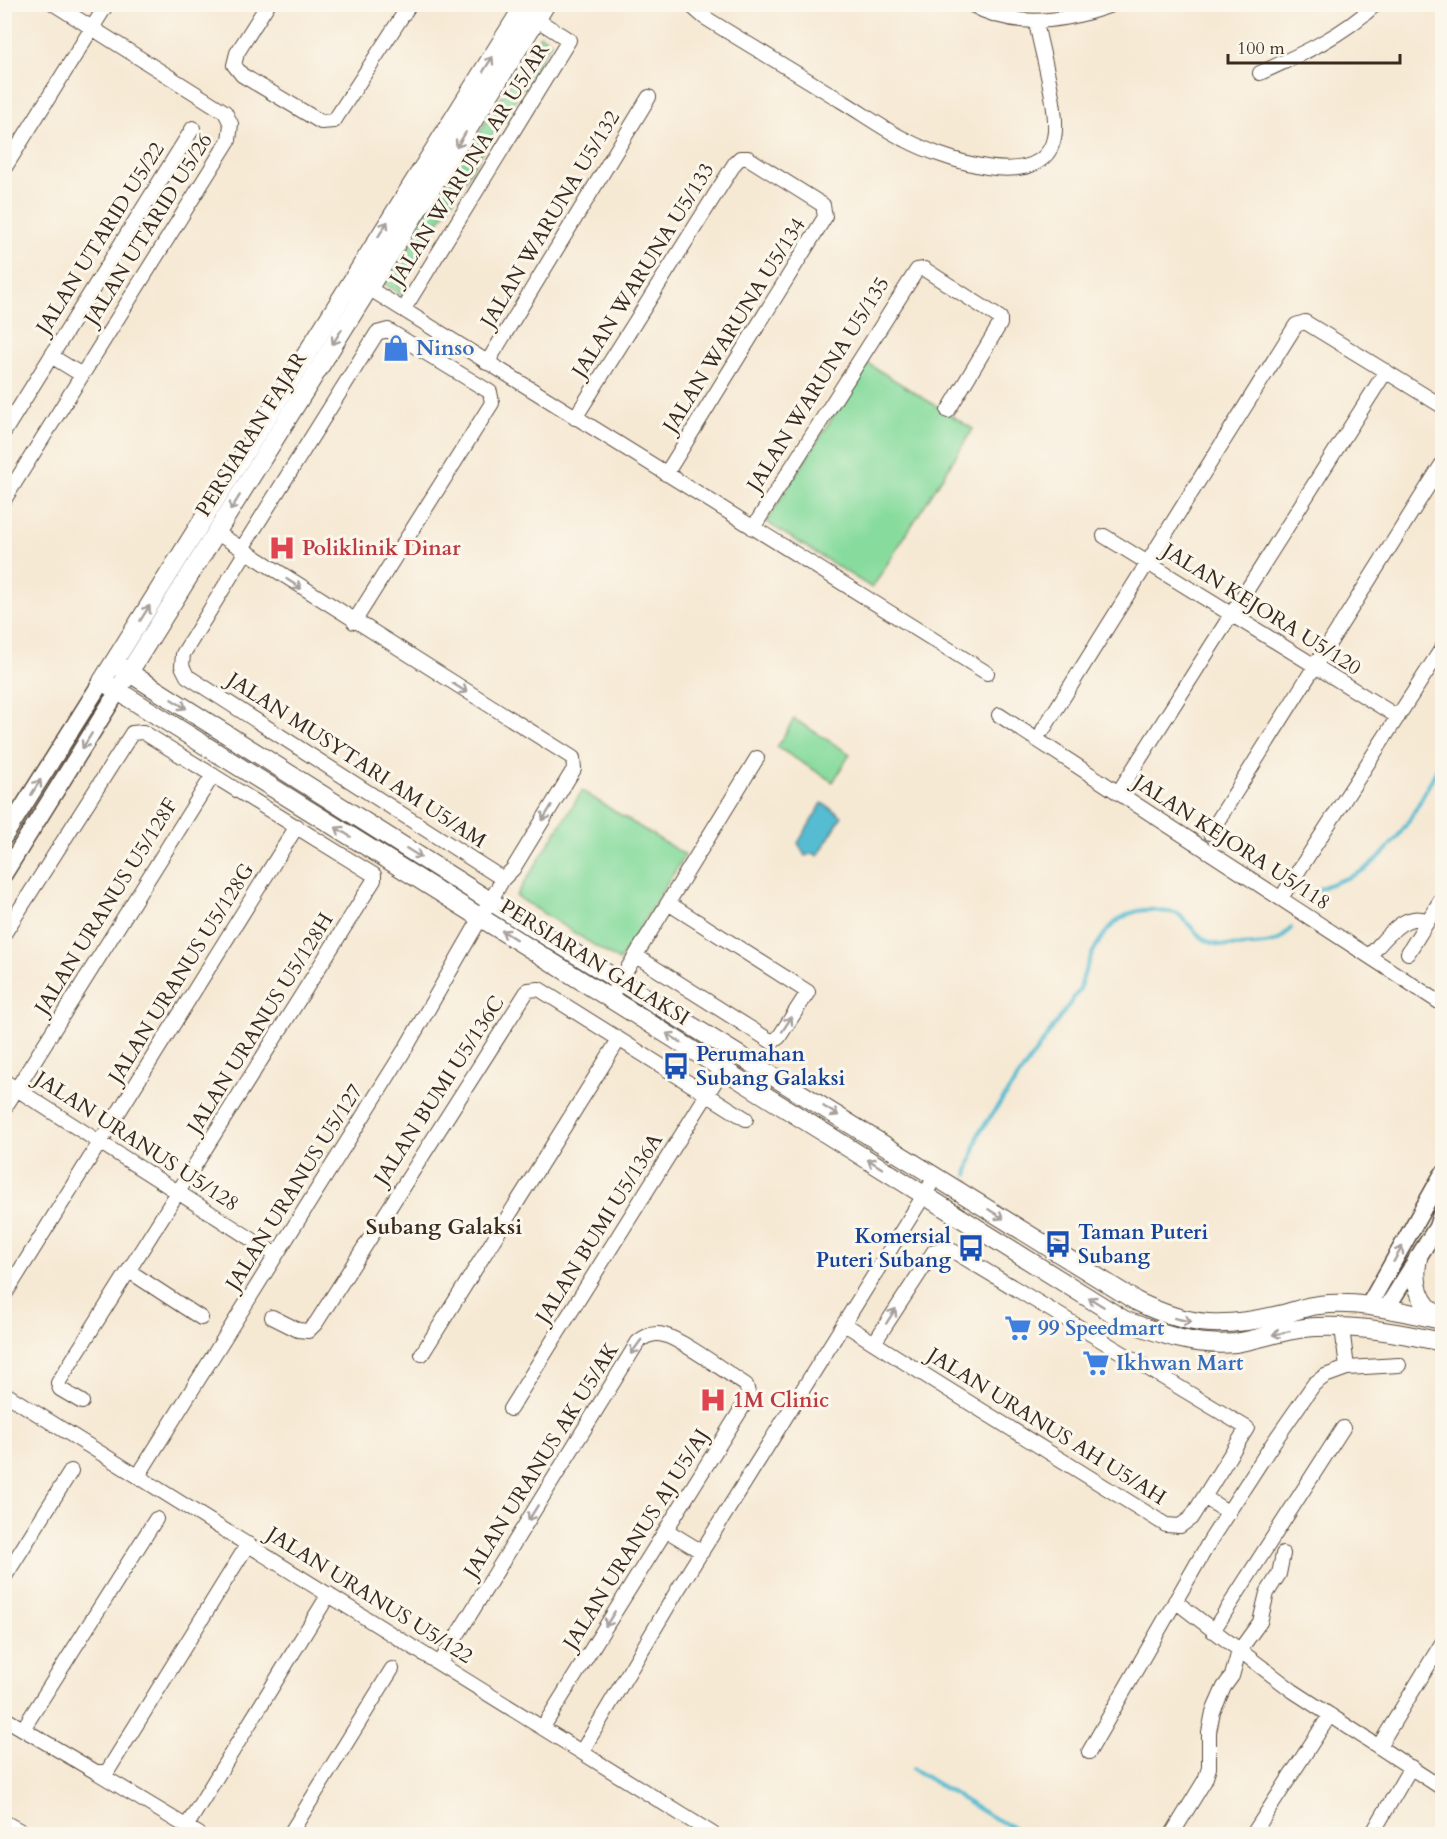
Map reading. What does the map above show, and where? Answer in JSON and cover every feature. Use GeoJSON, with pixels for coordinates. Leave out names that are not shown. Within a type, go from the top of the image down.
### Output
{"type":"FeatureCollection","features":[{"type":"Feature","properties":{"kind":"main road","name":"PERSIARAN FAJAR"},"geometry":{"type":"LineString","coordinates":[[122,668],[532,10]]}},
{"type":"Feature","properties":{"kind":"main road","name":"PERSIARAN FAJAR"},"geometry":{"type":"LineString","coordinates":[[110,686],[217,533],[360,283]]}},
{"type":"Feature","properties":{"kind":"main road","name":"PERSIARAN GALAKSI"},"geometry":{"type":"LineString","coordinates":[[122,668],[490,901],[1136,1301],[1162,1314],[1187,1322],[1238,1323],[1319,1305],[1443,1319]]}},
{"type":"Feature","properties":{"kind":"main road","name":"PERSIARAN GALAKSI"},"geometry":{"type":"LineString","coordinates":[[110,686],[1124,1320],[1161,1335],[1196,1343],[1234,1343],[1312,1327],[1342,1327],[1392,1332],[1440,1342]]}},
{"type":"Feature","properties":{"kind":"main road"},"geometry":{"type":"LineString","coordinates":[[1418,1258],[1416,1277],[1420,1295],[1427,1306],[1443,1319]]}},
{"type":"Feature","properties":{"kind":"main road"},"geometry":{"type":"LineString","coordinates":[[1312,1327],[1318,1320],[1332,1316],[1377,1310],[1388,1321],[1430,1333],[1440,1342]]}},
{"type":"Feature","properties":{"kind":"street","name":"JALAN UTARID U5/26"},"geometry":{"type":"LineString","coordinates":[[4,500],[229,140],[231,124],[225,111],[54,4]]}},
{"type":"Feature","properties":{"kind":"street"},"geometry":{"type":"LineString","coordinates":[[4,169],[107,4]]}},
{"type":"Feature","properties":{"kind":"street"},"geometry":{"type":"LineString","coordinates":[[268,4],[237,53],[234,65],[242,75],[321,122],[334,121],[410,4]]}},
{"type":"Feature","properties":{"kind":"street"},"geometry":{"type":"LineString","coordinates":[[689,4],[704,17],[906,141],[962,163],[1005,169],[1029,167],[1039,162],[1054,139],[1055,120],[1036,22]]}},
{"type":"Feature","properties":{"kind":"street"},"geometry":{"type":"LineString","coordinates":[[970,4],[1000,18],[1036,22],[1065,19],[1114,4]]}},
{"type":"Feature","properties":{"kind":"street"},"geometry":{"type":"LineString","coordinates":[[1260,73],[1318,47],[1356,23],[1376,4]]}},
{"type":"Feature","properties":{"kind":"street","name":"JALAN WARUNA AR U5/AR"},"geometry":{"type":"LineString","coordinates":[[404,309],[569,40],[532,10]]}},
{"type":"Feature","properties":{"kind":"street","name":"JALAN WARUNA U5/132"},"geometry":{"type":"LineString","coordinates":[[487,363],[649,97]]}},
{"type":"Feature","properties":{"kind":"street","name":"JALAN UTARID U5/22"},"geometry":{"type":"LineString","coordinates":[[4,432],[193,128]]}},
{"type":"Feature","properties":{"kind":"street","name":"JALAN WARUNA U5/133"},"geometry":{"type":"LineString","coordinates":[[575,418],[735,163],[740,158],[748,158],[785,181]]}},
{"type":"Feature","properties":{"kind":"street","name":"JALAN WARUNA U5/134"},"geometry":{"type":"LineString","coordinates":[[666,474],[825,217],[823,205],[785,181]]}},
{"type":"Feature","properties":{"kind":"street","name":"JALAN WARUNA U5/135"},"geometry":{"type":"LineString","coordinates":[[753,528],[913,274],[924,269],[1000,318],[1000,324],[948,411]]}},
{"type":"Feature","properties":{"kind":"street"},"geometry":{"type":"LineString","coordinates":[[360,283],[987,673]]}},
{"type":"Feature","properties":{"kind":"street"},"geometry":{"type":"LineString","coordinates":[[1043,730],[1296,325],[1302,322],[1443,406]]}},
{"type":"Feature","properties":{"kind":"street"},"geometry":{"type":"LineString","coordinates":[[243,551],[377,333],[388,330],[490,392],[492,403],[354,622]]}},
{"type":"Feature","properties":{"kind":"street"},"geometry":{"type":"LineString","coordinates":[[51,356],[82,375]]}},
{"type":"Feature","properties":{"kind":"street"},"geometry":{"type":"LineString","coordinates":[[1119,793],[1386,371]]}},
{"type":"Feature","properties":{"kind":"street"},"geometry":{"type":"LineString","coordinates":[[1210,833],[1443,464]]}},
{"type":"Feature","properties":{"kind":"street"},"geometry":{"type":"LineString","coordinates":[[217,533],[573,759],[574,769],[513,869],[503,879],[490,901]]}},
{"type":"Feature","properties":{"kind":"street","name":"JALAN KEJORA U5/120"},"geometry":{"type":"LineString","coordinates":[[1104,536],[1398,717]]}},
{"type":"Feature","properties":{"kind":"street","name":"JALAN MUSYTARI AM U5/AM"},"geometry":{"type":"LineString","coordinates":[[243,551],[183,654],[182,666],[187,676],[503,879]]}},
{"type":"Feature","properties":{"kind":"street"},"geometry":{"type":"LineString","coordinates":[[1281,898],[1443,648]]}},
{"type":"Feature","properties":{"kind":"street","name":"PERSIARAN FAJAR"},"geometry":{"type":"LineString","coordinates":[[4,837],[110,686]]}},
{"type":"Feature","properties":{"kind":"street","name":"PERSIARAN FAJAR"},"geometry":{"type":"LineString","coordinates":[[4,874],[110,686]]}},
{"type":"Feature","properties":{"kind":"street","name":"JALAN KEJORA U5/118"},"geometry":{"type":"LineString","coordinates":[[999,716],[1443,1004]]}},
{"type":"Feature","properties":{"kind":"street"},"geometry":{"type":"LineString","coordinates":[[4,934],[132,733],[143,732],[297,826]]}},
{"type":"Feature","properties":{"kind":"street"},"geometry":{"type":"LineString","coordinates":[[609,997],[757,758]]}},
{"type":"Feature","properties":{"kind":"street","name":"JALAN URANUS U5/128F"},"geometry":{"type":"LineString","coordinates":[[4,1109],[213,775]]}},
{"type":"Feature","properties":{"kind":"street","name":"JALAN URANUS U5/128H"},"geometry":{"type":"LineString","coordinates":[[82,1402],[60,1389],[58,1383],[374,880],[374,875],[297,826]]}},
{"type":"Feature","properties":{"kind":"street","name":"JALAN URANUS U5/128G"},"geometry":{"type":"LineString","coordinates":[[4,1296],[297,826]]}},
{"type":"Feature","properties":{"kind":"street"},"geometry":{"type":"LineString","coordinates":[[1408,953],[1443,898]]}},
{"type":"Feature","properties":{"kind":"street","name":"JALAN URANUS U5/127"},"geometry":{"type":"LineString","coordinates":[[138,1476],[407,1046],[490,901]]}},
{"type":"Feature","properties":{"kind":"street"},"geometry":{"type":"LineString","coordinates":[[636,956],[772,1042],[778,1037],[808,992],[668,903]]}},
{"type":"Feature","properties":{"kind":"street"},"geometry":{"type":"LineString","coordinates":[[1369,956],[1406,920],[1418,917],[1428,921]]}},
{"type":"Feature","properties":{"kind":"street","name":"JALAN BUMI U5/136C"},"geometry":{"type":"LineString","coordinates":[[272,1317],[298,1330],[308,1331],[316,1323],[528,990],[539,989],[618,1041]]}},
{"type":"Feature","properties":{"kind":"street"},"geometry":{"type":"LineString","coordinates":[[422,1354],[618,1041],[746,1119]]}},
{"type":"Feature","properties":{"kind":"street","name":"JALAN BUMI U5/136A"},"geometry":{"type":"LineString","coordinates":[[510,1409],[723,1069]]}},
{"type":"Feature","properties":{"kind":"street","name":"JALAN URANUS U5/128"},"geometry":{"type":"LineString","coordinates":[[4,1081],[276,1255]]}},
{"type":"Feature","properties":{"kind":"street"},"geometry":{"type":"LineString","coordinates":[[1377,1310],[1443,1175]]}},
{"type":"Feature","properties":{"kind":"street"},"geometry":{"type":"LineString","coordinates":[[582,1751],[702,1552],[846,1325],[936,1176]]}},
{"type":"Feature","properties":{"kind":"street"},"geometry":{"type":"LineString","coordinates":[[1377,1310],[1418,1258],[1443,1211]]}},
{"type":"Feature","properties":{"kind":"street","name":"JALAN URANUS AH U5/AH"},"geometry":{"type":"LineString","coordinates":[[846,1325],[874,1343],[1166,1525],[1180,1526],[1191,1518],[1247,1428],[953,1251],[944,1249],[934,1251],[874,1343]]}},
{"type":"Feature","properties":{"kind":"street"},"geometry":{"type":"LineString","coordinates":[[129,1271],[201,1318]]}},
{"type":"Feature","properties":{"kind":"street"},"geometry":{"type":"LineString","coordinates":[[1342,1327],[1347,1368]]}},
{"type":"Feature","properties":{"kind":"street","name":"JALAN URANUS AK U5/AK"},"geometry":{"type":"LineString","coordinates":[[440,1663],[638,1342],[653,1334],[665,1335],[703,1357]]}},
{"type":"Feature","properties":{"kind":"street","name":"JALAN URANUS AJ U5/AJ"},"geometry":{"type":"LineString","coordinates":[[543,1727],[749,1397],[746,1384],[703,1357]]}},
{"type":"Feature","properties":{"kind":"street"},"geometry":{"type":"LineString","coordinates":[[1089,1752],[1174,1601],[1314,1384],[1325,1376],[1347,1368],[1399,1365]]}},
{"type":"Feature","properties":{"kind":"street","name":"JALAN URANUS U5/122"},"geometry":{"type":"LineString","coordinates":[[5,1393],[713,1834]]}},
{"type":"Feature","properties":{"kind":"street"},"geometry":{"type":"LineString","coordinates":[[1213,1631],[1343,1428]]}},
{"type":"Feature","properties":{"kind":"street"},"geometry":{"type":"LineString","coordinates":[[4,1578],[71,1471]]}},
{"type":"Feature","properties":{"kind":"street"},"geometry":{"type":"LineString","coordinates":[[1204,1497],[1229,1513]]}},
{"type":"Feature","properties":{"kind":"street"},"geometry":{"type":"LineString","coordinates":[[23,1729],[156,1519]]}},
{"type":"Feature","properties":{"kind":"street"},"geometry":{"type":"LineString","coordinates":[[666,1530],[702,1552]]}},
{"type":"Feature","properties":{"kind":"street"},"geometry":{"type":"LineString","coordinates":[[102,1772],[248,1544]]}},
{"type":"Feature","properties":{"kind":"street"},"geometry":{"type":"LineString","coordinates":[[1172,1834],[1205,1780],[1209,1768],[1209,1732],[1213,1712],[1224,1687],[1232,1676],[1239,1651],[1260,1622],[1267,1593],[1280,1574],[1283,1554]]}},
{"type":"Feature","properties":{"kind":"street"},"geometry":{"type":"LineString","coordinates":[[186,1827],[329,1594]]}},
{"type":"Feature","properties":{"kind":"street"},"geometry":{"type":"LineString","coordinates":[[1174,1601],[1239,1651],[1330,1715],[1438,1785],[1443,1770]]}},
{"type":"Feature","properties":{"kind":"street"},"geometry":{"type":"LineString","coordinates":[[1379,1746],[1443,1643]]}},
{"type":"Feature","properties":{"kind":"street"},"geometry":{"type":"LineString","coordinates":[[290,1834],[392,1669]]}},
{"type":"Feature","properties":{"kind":"street"},"geometry":{"type":"LineString","coordinates":[[1253,1834],[1330,1715]]}},
{"type":"Feature","properties":{"kind":"street"},"geometry":{"type":"LineString","coordinates":[[4,1718],[102,1772],[199,1834]]}},
{"type":"Feature","properties":{"kind":"street"},"geometry":{"type":"LineString","coordinates":[[1372,1834],[1411,1767]]}},
{"type":"Feature","properties":{"kind":"street"},"geometry":{"type":"LineString","coordinates":[[4,1822],[26,1834]]}},
{"type":"Feature","properties":{"kind":"green space"},"geometry":{"type":"Polygon","coordinates":[[[540,35],[551,42],[399,286],[406,291],[403,296],[382,282],[459,157],[475,139],[540,35]]]}},
{"type":"Feature","properties":{"kind":"green space"},"geometry":{"type":"Polygon","coordinates":[[[867,363],[973,429],[872,588],[766,522],[867,363]]]}},
{"type":"Feature","properties":{"kind":"green space"},"geometry":{"type":"Polygon","coordinates":[[[794,719],[850,754],[833,782],[777,747],[794,719]]]}},
{"type":"Feature","properties":{"kind":"green space"},"geometry":{"type":"Polygon","coordinates":[[[582,791],[685,855],[619,961],[516,896],[582,791]]]}},
{"type":"Feature","properties":{"kind":"water"},"geometry":{"type":"Polygon","coordinates":[[[822,803],[842,816],[818,856],[813,853],[805,856],[798,843],[822,803]]]}},
{"type":"Feature","properties":{"kind":"waterway"},"geometry":{"type":"LineString","coordinates":[[1311,895],[1317,890],[1359,873],[1390,846],[1410,819],[1442,759]]}},
{"type":"Feature","properties":{"kind":"waterway"},"geometry":{"type":"LineString","coordinates":[[967,1175],[979,1133],[1080,989],[1097,945],[1117,921],[1129,914],[1144,910],[1174,913],[1182,917],[1209,942],[1233,946],[1277,941],[1291,928]]}},
{"type":"Feature","properties":{"kind":"waterway"},"geometry":{"type":"LineString","coordinates":[[913,1769],[990,1816],[1026,1834]]}},
{"type":"Feature","properties":{"kind":"place","name":"Ninso"},"geometry":{"type":"Point","coordinates":[396,348]}},
{"type":"Feature","properties":{"kind":"place","name":"Poliklinik Dinar"},"geometry":{"type":"Point","coordinates":[282,548]}},
{"type":"Feature","properties":{"kind":"place","name":"Perumahan Subang Galaksi"},"geometry":{"type":"Point","coordinates":[676,1066]}},
{"type":"Feature","properties":{"kind":"place","name":"Taman Puteri Subang"},"geometry":{"type":"Point","coordinates":[1058,1244]}},
{"type":"Feature","properties":{"kind":"place","name":"Komersial Puteri Subang"},"geometry":{"type":"Point","coordinates":[971,1248]}},
{"type":"Feature","properties":{"kind":"place","name":"99 Speedmart"},"geometry":{"type":"Point","coordinates":[1018,1328]}},
{"type":"Feature","properties":{"kind":"place","name":"Ikhwan Mart"},"geometry":{"type":"Point","coordinates":[1096,1363]}},
{"type":"Feature","properties":{"kind":"place","name":"1M Clinic"},"geometry":{"type":"Point","coordinates":[713,1400]}},
{"type":"Feature","properties":{"kind":"district","name":"Subang Galaksi"},"geometry":{"type":"Point","coordinates":[444,1226]}}]}
